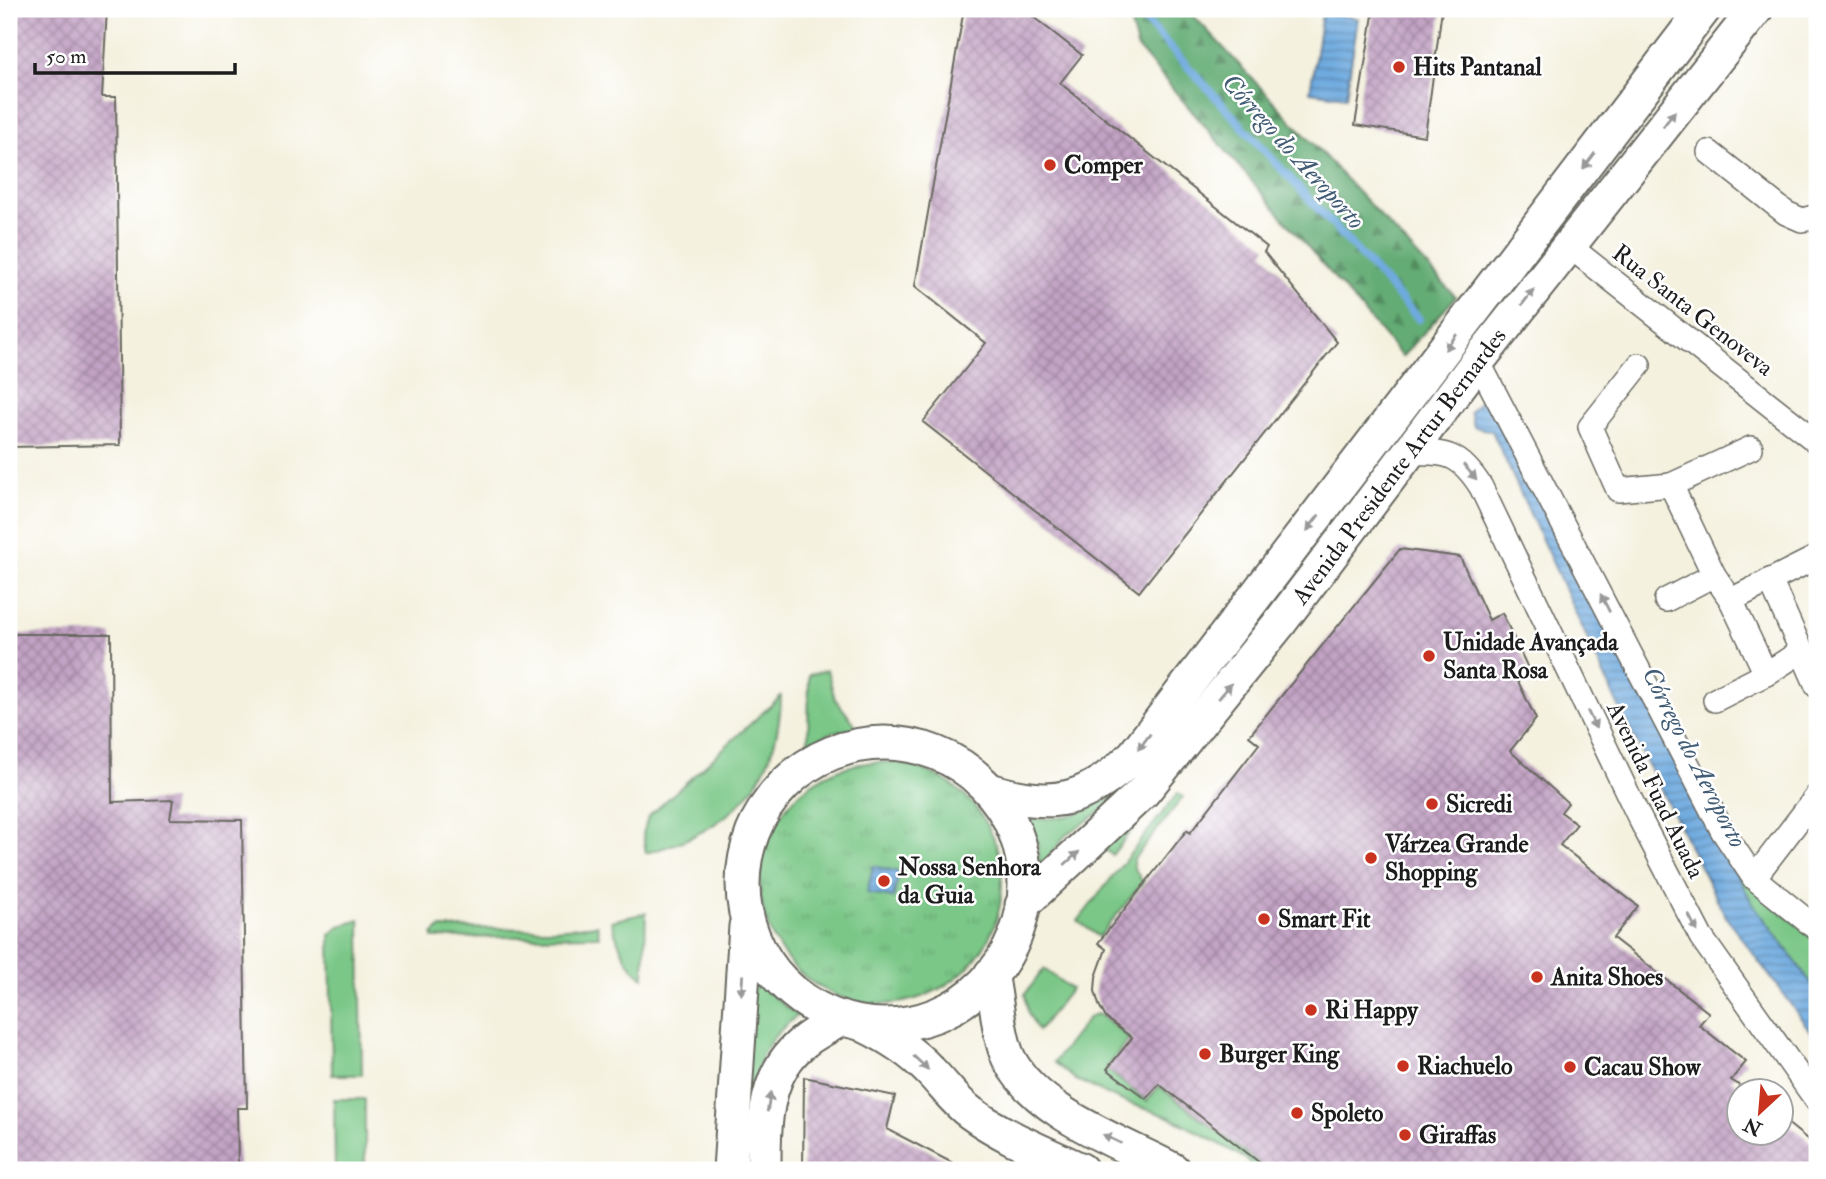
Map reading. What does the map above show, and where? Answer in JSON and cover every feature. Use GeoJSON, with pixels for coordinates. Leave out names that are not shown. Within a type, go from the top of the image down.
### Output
{"type":"FeatureCollection","features":[{"type":"Feature","properties":{"kind":"main road","name":"Avenida Presidente Artur Bernardes"},"geometry":{"type":"LineString","coordinates":[[990,790],[1027,800],[1070,797],[1085,793],[1105,781],[1134,755],[1704,9]]}},
{"type":"Feature","properties":{"kind":"main road","name":"Avenida Presidente Artur Bernardes"},"geometry":{"type":"LineString","coordinates":[[1022,905],[1144,792],[1278,625],[1478,361],[1756,9]]}},
{"type":"Feature","properties":{"kind":"main road"},"geometry":{"type":"LineString","coordinates":[[730,1170],[747,917],[744,871],[750,841],[756,827],[771,800],[781,789],[817,760],[845,748],[875,742],[906,743],[936,750],[974,774],[990,790],[1007,816],[1018,844],[1024,874],[1022,905],[1014,935],[991,974],[970,996],[930,1018],[900,1025],[852,1023],[806,1040],[792,1053],[775,1079],[767,1106],[764,1170]]}},
{"type":"Feature","properties":{"kind":"main road"},"geometry":{"type":"LineString","coordinates":[[747,917],[764,960],[783,984],[810,1009],[886,1036],[908,1051],[972,1114],[1081,1170]]}},
{"type":"Feature","properties":{"kind":"main road"},"geometry":{"type":"LineString","coordinates":[[991,974],[1008,1057],[1018,1073],[1057,1110],[1173,1170]]}},
{"type":"Feature","properties":{"kind":"street"},"geometry":{"type":"LineString","coordinates":[[1709,152],[1786,213],[1801,220],[1817,216]]}},
{"type":"Feature","properties":{"kind":"street","name":"Rua Santa Genoveva"},"geometry":{"type":"LineString","coordinates":[[1569,246],[1817,442]]}},
{"type":"Feature","properties":{"kind":"street","name":"Avenida Fuad Auada"},"geometry":{"type":"LineString","coordinates":[[1478,361],[1722,830],[1754,878],[1817,929]]}},
{"type":"Feature","properties":{"kind":"street"},"geometry":{"type":"LineString","coordinates":[[1639,365],[1590,428],[1618,490],[1671,485],[1751,448]]}},
{"type":"Feature","properties":{"kind":"street","name":"Avenida Fuad Auada"},"geometry":{"type":"LineString","coordinates":[[1409,453],[1432,452],[1450,455],[1469,468],[1481,487],[1639,817],[1701,937],[1817,1101]]}},
{"type":"Feature","properties":{"kind":"street"},"geometry":{"type":"LineString","coordinates":[[1671,485],[1766,674]]}},
{"type":"Feature","properties":{"kind":"street"},"geometry":{"type":"LineString","coordinates":[[1731,600],[1817,557]]}},
{"type":"Feature","properties":{"kind":"street"},"geometry":{"type":"LineString","coordinates":[[1665,600],[1714,575]]}},
{"type":"Feature","properties":{"kind":"street"},"geometry":{"type":"LineString","coordinates":[[1770,580],[1817,686]]}},
{"type":"Feature","properties":{"kind":"street"},"geometry":{"type":"LineString","coordinates":[[1715,700],[1766,674],[1803,650]]}},
{"type":"Feature","properties":{"kind":"street"},"geometry":{"type":"LineString","coordinates":[[1754,878],[1817,796]]}},
{"type":"Feature","properties":{"kind":"green space"},"geometry":{"type":"Polygon","coordinates":[[[1127,9],[1191,9],[1192,14],[1456,297],[1402,357],[1137,47],[1127,9]]]}},
{"type":"Feature","properties":{"kind":"green space"},"geometry":{"type":"Polygon","coordinates":[[[1489,391],[1760,895],[1817,941],[1817,991],[1751,901],[1489,391]]]}},
{"type":"Feature","properties":{"kind":"green space"},"geometry":{"type":"Polygon","coordinates":[[[827,670],[835,699],[859,729],[832,732],[808,745],[809,675],[827,670]]]}},
{"type":"Feature","properties":{"kind":"green space"},"geometry":{"type":"Polygon","coordinates":[[[781,696],[778,727],[771,754],[744,799],[724,817],[701,832],[646,853],[643,834],[648,817],[781,696]]]}},
{"type":"Feature","properties":{"kind":"green space"},"geometry":{"type":"Polygon","coordinates":[[[881,762],[905,764],[938,776],[974,806],[988,826],[997,848],[1002,883],[1000,907],[988,940],[958,976],[938,990],[916,999],[881,1004],[857,1002],[824,990],[788,960],[774,940],[765,918],[760,883],[762,859],[774,826],[804,790],[824,776],[846,767],[881,762]]]}},
{"type":"Feature","properties":{"kind":"green space"},"geometry":{"type":"Polygon","coordinates":[[[1178,793],[1183,797],[1134,859],[1134,868],[1143,882],[1099,937],[1078,921],[1178,793]]]}},
{"type":"Feature","properties":{"kind":"green space"},"geometry":{"type":"Polygon","coordinates":[[[1108,797],[1115,802],[1066,835],[1040,868],[1037,840],[1025,818],[1069,816],[1108,797]]]}},
{"type":"Feature","properties":{"kind":"green space"},"geometry":{"type":"Polygon","coordinates":[[[1135,818],[1139,821],[1112,855],[1100,846],[1135,818]]]}},
{"type":"Feature","properties":{"kind":"green space"},"geometry":{"type":"Polygon","coordinates":[[[646,913],[644,978],[627,960],[611,921],[646,913]]]}},
{"type":"Feature","properties":{"kind":"green space"},"geometry":{"type":"Polygon","coordinates":[[[360,920],[362,1075],[332,1075],[330,935],[340,926],[360,920]]]}},
{"type":"Feature","properties":{"kind":"green space"},"geometry":{"type":"Polygon","coordinates":[[[597,925],[599,936],[433,938],[440,928],[555,929],[597,925]]]}},
{"type":"Feature","properties":{"kind":"green space"},"geometry":{"type":"Polygon","coordinates":[[[754,969],[773,995],[798,1015],[778,1033],[765,1050],[760,1060],[752,1097],[744,1096],[754,969]]]}},
{"type":"Feature","properties":{"kind":"green space"},"geometry":{"type":"Polygon","coordinates":[[[1044,969],[1071,989],[1038,1031],[1028,1013],[1025,994],[1044,969]]]}},
{"type":"Feature","properties":{"kind":"green space"},"geometry":{"type":"Polygon","coordinates":[[[1097,1014],[1129,1038],[1106,1069],[1147,1101],[1159,1086],[1267,1170],[1256,1170],[1246,1159],[1169,1117],[1120,1100],[1076,1080],[1054,1062],[1090,1016],[1097,1014]]]}},
{"type":"Feature","properties":{"kind":"green space"},"geometry":{"type":"Polygon","coordinates":[[[334,1099],[365,1099],[365,1170],[335,1170],[334,1099]]]}},
{"type":"Feature","properties":{"kind":"water"},"geometry":{"type":"Polygon","coordinates":[[[1322,13],[1358,18],[1346,97],[1310,92],[1322,13]]]}},
{"type":"Feature","properties":{"kind":"water"},"geometry":{"type":"Polygon","coordinates":[[[1489,391],[1751,901],[1817,991],[1817,1040],[1726,917],[1623,716],[1492,431],[1474,427],[1470,412],[1489,391]]]}},
{"type":"Feature","properties":{"kind":"water"},"geometry":{"type":"Polygon","coordinates":[[[873,866],[899,872],[893,898],[867,893],[873,866]]]}},
{"type":"Feature","properties":{"kind":"building"},"geometry":{"type":"Polygon","coordinates":[[[9,9],[107,9],[102,97],[116,97],[120,445],[9,447],[9,9]]]}},
{"type":"Feature","properties":{"kind":"building","name":"Comper"},"geometry":{"type":"Polygon","coordinates":[[[964,9],[1023,9],[1082,55],[1060,83],[1267,247],[1264,252],[1337,342],[1139,592],[923,422],[986,343],[915,286],[964,9]]]}},
{"type":"Feature","properties":{"kind":"building","name":"Hits Pantanal"},"geometry":{"type":"Polygon","coordinates":[[[1374,9],[1442,9],[1425,136],[1355,125],[1374,9]]]}},
{"type":"Feature","properties":{"kind":"building","name":"Várzea Grande Shopping"},"geometry":{"type":"Polygon","coordinates":[[[1400,549],[1460,557],[1489,620],[1502,613],[1528,668],[1515,675],[1536,719],[1510,751],[1568,803],[1561,812],[1577,824],[1560,845],[1638,906],[1613,938],[1709,1013],[1699,1025],[1746,1062],[1733,1078],[1724,1078],[1724,1148],[1794,1148],[1794,1128],[1817,1147],[1817,1170],[1269,1170],[1159,1084],[1146,1099],[1107,1069],[1132,1038],[1106,1018],[1099,1005],[1095,991],[1096,977],[1106,949],[1098,943],[1187,830],[1190,833],[1259,744],[1249,736],[1400,549]]]}},
{"type":"Feature","properties":{"kind":"building"},"geometry":{"type":"Polygon","coordinates":[[[13,634],[111,634],[112,802],[173,800],[170,819],[242,820],[247,1108],[237,1108],[238,1170],[9,1170],[9,729],[14,721],[13,634]]]}},
{"type":"Feature","properties":{"kind":"building"},"geometry":{"type":"Polygon","coordinates":[[[804,1077],[895,1096],[887,1129],[966,1170],[803,1170],[804,1077]]]}},
{"type":"Feature","properties":{"kind":"waterway","name":"Córrego do Aeroporto"},"geometry":{"type":"LineString","coordinates":[[1145,9],[1146,21],[1419,319]]}},
{"type":"Feature","properties":{"kind":"place","name":"Hits Pantanal"},"geometry":{"type":"Point","coordinates":[1399,67]}},
{"type":"Feature","properties":{"kind":"place","name":"Comper"},"geometry":{"type":"Point","coordinates":[1050,165]}},
{"type":"Feature","properties":{"kind":"place","name":"Unidade Avançada Santa Rosa"},"geometry":{"type":"Point","coordinates":[1429,656]}},
{"type":"Feature","properties":{"kind":"place","name":"Sicredi"},"geometry":{"type":"Point","coordinates":[1432,804]}},
{"type":"Feature","properties":{"kind":"place","name":"Várzea Grande Shopping"},"geometry":{"type":"Point","coordinates":[1371,858]}},
{"type":"Feature","properties":{"kind":"place","name":"Nossa Senhora da Guia"},"geometry":{"type":"Point","coordinates":[884,881]}},
{"type":"Feature","properties":{"kind":"place","name":"Smart Fit"},"geometry":{"type":"Point","coordinates":[1264,919]}},
{"type":"Feature","properties":{"kind":"place","name":"Anita Shoes"},"geometry":{"type":"Point","coordinates":[1537,977]}},
{"type":"Feature","properties":{"kind":"place","name":"Ri Happy"},"geometry":{"type":"Point","coordinates":[1311,1010]}},
{"type":"Feature","properties":{"kind":"place","name":"Burger King"},"geometry":{"type":"Point","coordinates":[1205,1054]}},
{"type":"Feature","properties":{"kind":"place","name":"Riachuelo"},"geometry":{"type":"Point","coordinates":[1403,1066]}},
{"type":"Feature","properties":{"kind":"place","name":"Cacau Show"},"geometry":{"type":"Point","coordinates":[1570,1067]}},
{"type":"Feature","properties":{"kind":"place","name":"Spoleto"},"geometry":{"type":"Point","coordinates":[1297,1113]}},
{"type":"Feature","properties":{"kind":"place","name":"Giraffas"},"geometry":{"type":"Point","coordinates":[1405,1135]}}]}
